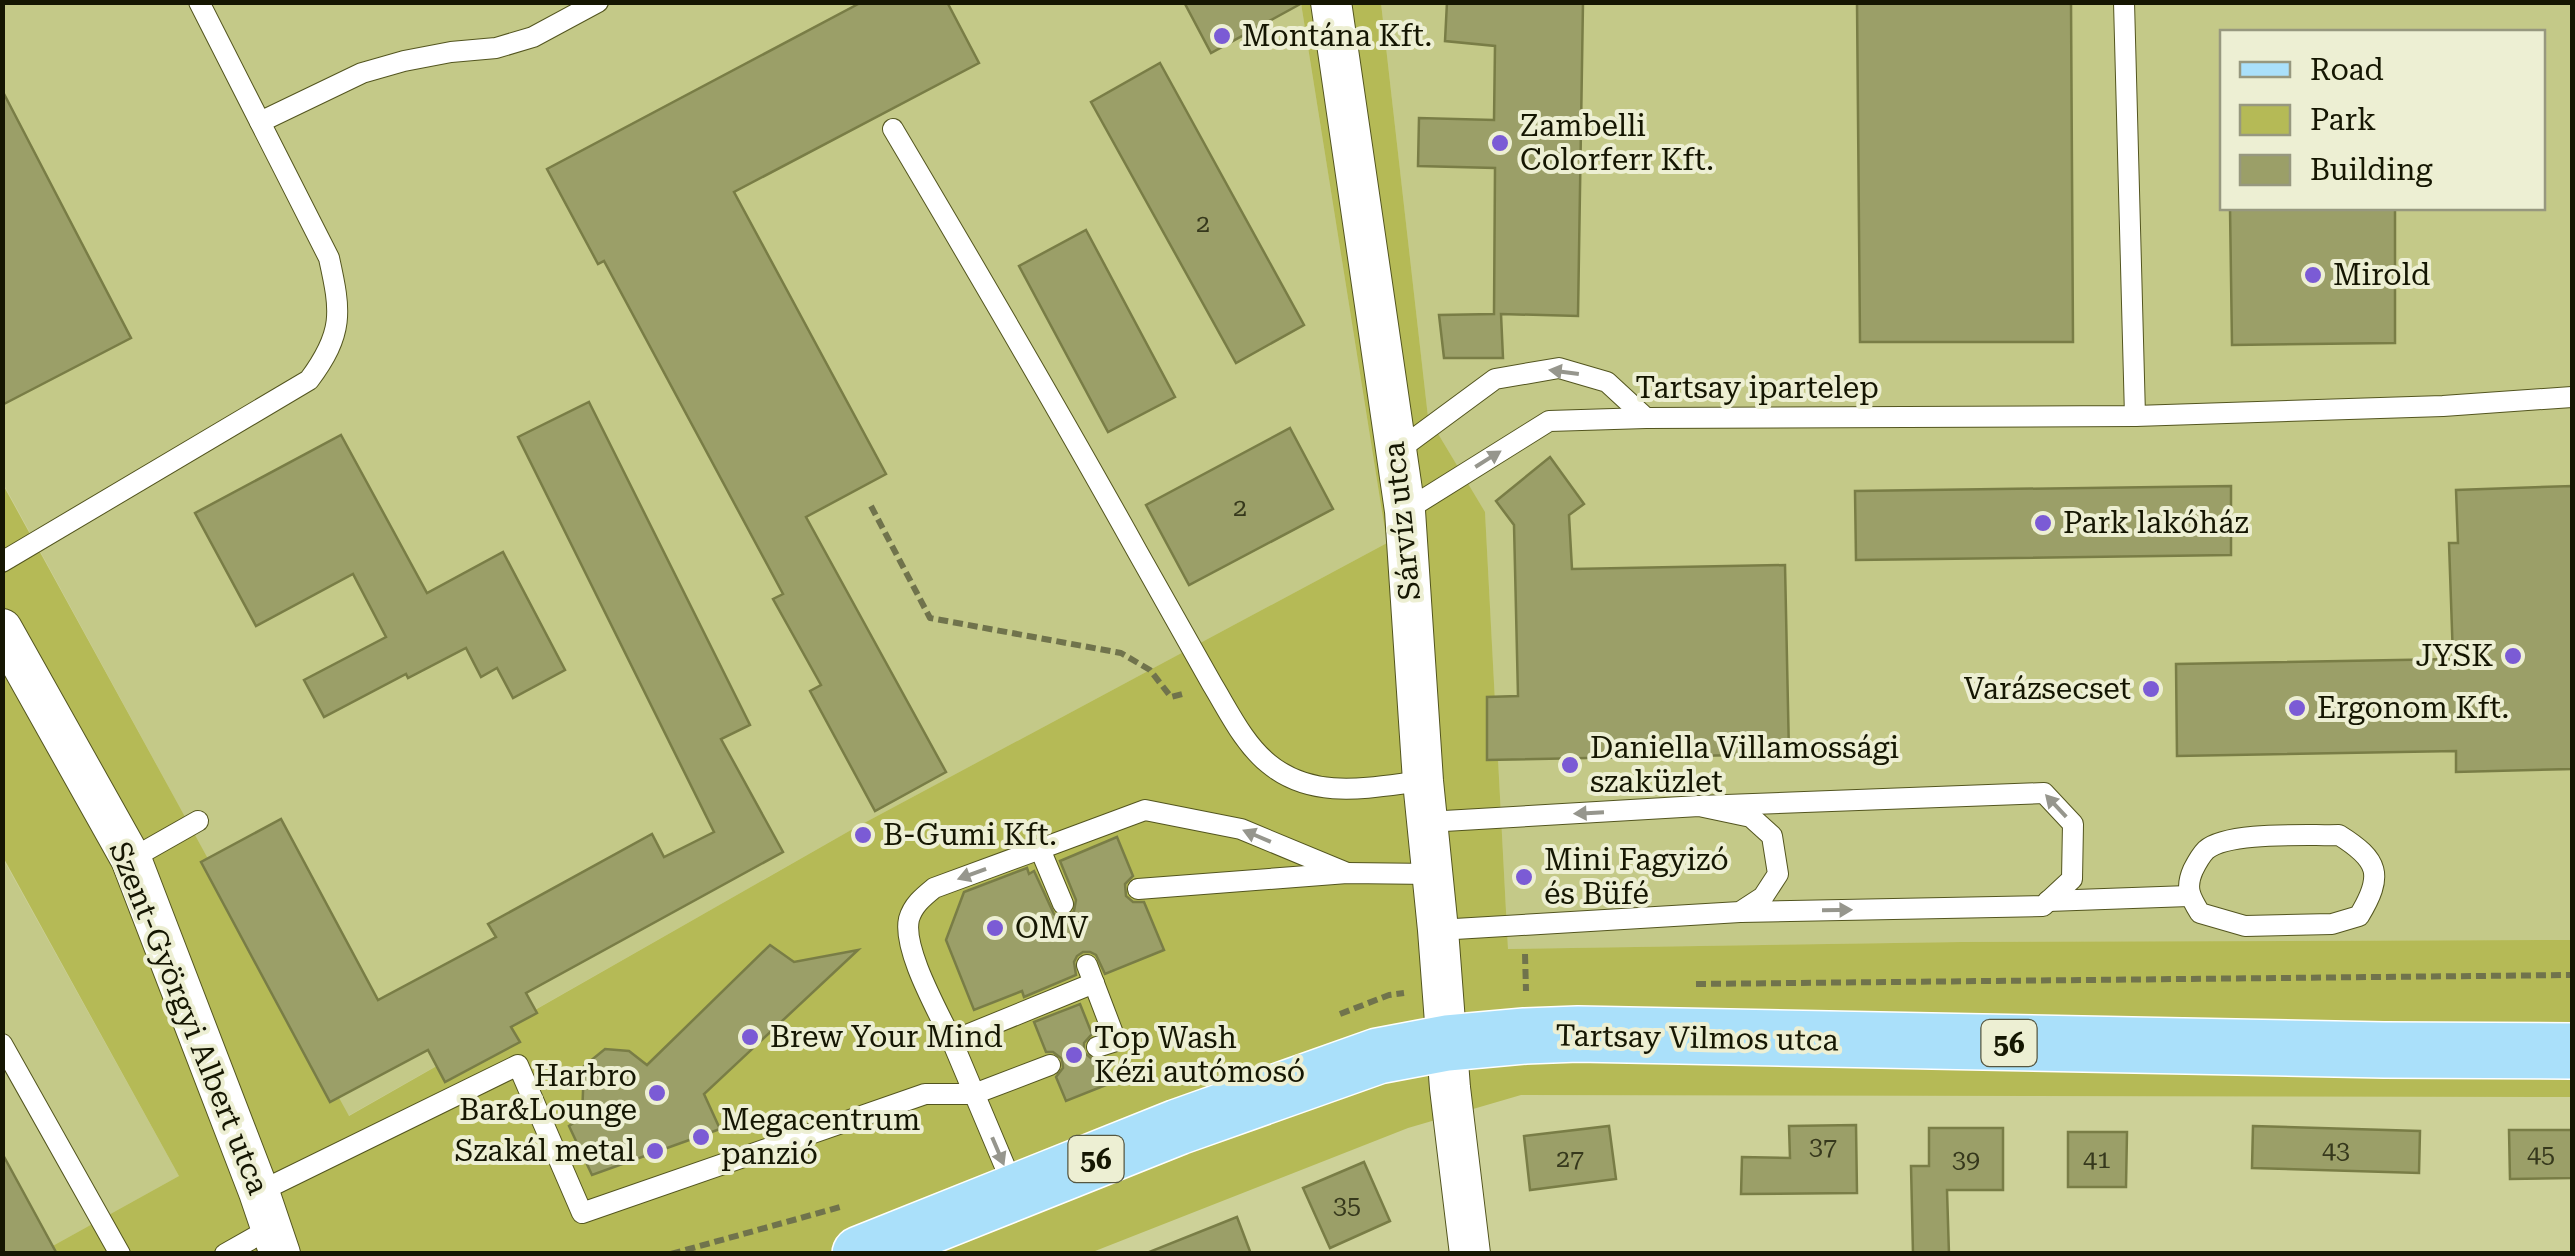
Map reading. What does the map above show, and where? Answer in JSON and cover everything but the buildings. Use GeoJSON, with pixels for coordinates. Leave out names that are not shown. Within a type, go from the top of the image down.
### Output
{"type":"FeatureCollection","features":[{"type":"Feature","properties":{"kind":"main road","name":"Tartsay Vilmos utca"},"geometry":{"type":"LineString","coordinates":[[860,1254],[1015,1190],[1378,1056],[1447,1043],[1578,1034],[2572,1052]]}},
{"type":"Feature","properties":{"kind":"street","name":"Sárvíz utca"},"geometry":{"type":"LineString","coordinates":[[1331,2],[1405,511],[1423,781],[1450,1088],[1470,1254]]}},
{"type":"Feature","properties":{"kind":"street","name":"Szent-Györgyi Albert utca"},"geometry":{"type":"LineString","coordinates":[[2,629],[130,859],[270,1224]]}},
{"type":"Feature","properties":{"kind":"lane"},"geometry":{"type":"LineString","coordinates":[[2,562],[309,380],[337,333],[338,296],[329,258],[199,2]]}},
{"type":"Feature","properties":{"kind":"lane"},"geometry":{"type":"LineString","coordinates":[[260,122],[362,74],[404,61],[496,48],[532,37],[598,2]]}},
{"type":"Feature","properties":{"kind":"lane"},"geometry":{"type":"LineString","coordinates":[[2124,2],[2135,416]]}},
{"type":"Feature","properties":{"kind":"lane"},"geometry":{"type":"LineString","coordinates":[[893,129],[1253,748],[1270,766],[1314,787],[1335,790],[1423,781]]}},
{"type":"Feature","properties":{"kind":"lane"},"geometry":{"type":"LineString","coordinates":[[1396,452],[1496,379],[1559,368],[1606,382],[1646,418]]}},
{"type":"Feature","properties":{"kind":"lane","name":"Tartsay ipartelep"},"geometry":{"type":"LineString","coordinates":[[1405,511],[1549,420],[2135,416],[2443,406],[2572,397]]}},
{"type":"Feature","properties":{"kind":"lane"},"geometry":{"type":"LineString","coordinates":[[1427,822],[1699,806],[2044,793],[2073,824],[2072,880],[2043,906],[1740,912],[1438,930]]}},
{"type":"Feature","properties":{"kind":"lane"},"geometry":{"type":"LineString","coordinates":[[1699,806],[1751,817],[1772,836],[1778,874],[1763,897],[1740,912]]}},
{"type":"Feature","properties":{"kind":"lane"},"geometry":{"type":"LineString","coordinates":[[1015,1190],[910,945],[912,910],[920,899],[934,888],[1145,810],[1242,829],[1347,874]]}},
{"type":"Feature","properties":{"kind":"lane"},"geometry":{"type":"LineString","coordinates":[[130,859],[198,821]]}},
{"type":"Feature","properties":{"kind":"lane"},"geometry":{"type":"LineString","coordinates":[[2338,835],[2362,849],[2373,868],[2374,892],[2358,916],[2332,924],[2245,926],[2200,913],[2189,896],[2188,883],[2207,849],[2234,838],[2338,835]]}},
{"type":"Feature","properties":{"kind":"lane"},"geometry":{"type":"LineString","coordinates":[[1040,849],[1062,904]]}},
{"type":"Feature","properties":{"kind":"lane"},"geometry":{"type":"LineString","coordinates":[[1138,889],[1347,874],[1432,874]]}},
{"type":"Feature","properties":{"kind":"lane"},"geometry":{"type":"LineString","coordinates":[[2048,901],[2189,896]]}},
{"type":"Feature","properties":{"kind":"lane"},"geometry":{"type":"LineString","coordinates":[[952,1042],[1090,974],[1116,1041],[1098,1047]]}},
{"type":"Feature","properties":{"kind":"lane"},"geometry":{"type":"LineString","coordinates":[[2,1044],[120,1254]]}},
{"type":"Feature","properties":{"kind":"lane"},"geometry":{"type":"LineString","coordinates":[[225,1254],[518,1065],[582,1213],[925,1094],[974,1094],[1050,1065]]}},
{"type":"Feature","properties":{"kind":"path"},"geometry":{"type":"LineString","coordinates":[[871,506],[930,618],[1120,653],[1150,670],[1170,697],[1214,686]]}},
{"type":"Feature","properties":{"kind":"shaded area"},"geometry":{"type":"Polygon","coordinates":[[[2,3],[1301,3],[1387,543],[851,830],[348,1116],[3,483],[2,3]]]}},
{"type":"Feature","properties":{"kind":"shaded area"},"geometry":{"type":"Polygon","coordinates":[[[1381,3],[2572,3],[2572,940],[1962,942],[1508,949],[1485,513],[1428,417],[1381,3]]]}},
{"type":"Feature","properties":{"kind":"shaded area"},"geometry":{"type":"Polygon","coordinates":[[[2,857],[179,1176],[40,1253],[3,1253],[2,857]]]}},
{"type":"Feature","properties":{"kind":"green space"},"geometry":{"type":"Polygon","coordinates":[[[1301,3],[1381,3],[1428,417],[1485,512],[1508,949],[1962,942],[2572,940],[2572,1097],[1521,1095],[1408,1128],[1090,1253],[40,1253],[179,1176],[3,857],[2,483],[349,1116],[851,830],[1387,543],[1301,3]]]}},
{"type":"Feature","properties":{"kind":"place","name":"Montána Kft."},"geometry":{"type":"Point","coordinates":[1222,36]}},
{"type":"Feature","properties":{"kind":"place","name":"Zambelli Colorferr Kft."},"geometry":{"type":"Point","coordinates":[1500,143]}},
{"type":"Feature","properties":{"kind":"place","name":"Mirold"},"geometry":{"type":"Point","coordinates":[2313,275]}},
{"type":"Feature","properties":{"kind":"place","name":"Park lakóház"},"geometry":{"type":"Point","coordinates":[2043,523]}},
{"type":"Feature","properties":{"kind":"place","name":"JYSK"},"geometry":{"type":"Point","coordinates":[2513,656]}},
{"type":"Feature","properties":{"kind":"place","name":"Varázsecset"},"geometry":{"type":"Point","coordinates":[2151,689]}},
{"type":"Feature","properties":{"kind":"place","name":"Ergonom Kft."},"geometry":{"type":"Point","coordinates":[2297,708]}},
{"type":"Feature","properties":{"kind":"place","name":"Daniella Villamossági szaküzlet"},"geometry":{"type":"Point","coordinates":[1570,765]}},
{"type":"Feature","properties":{"kind":"place","name":"B-Gumi Kft."},"geometry":{"type":"Point","coordinates":[863,835]}},
{"type":"Feature","properties":{"kind":"place","name":"Mini Fagyizó és Büfé"},"geometry":{"type":"Point","coordinates":[1524,877]}},
{"type":"Feature","properties":{"kind":"place","name":"OMV"},"geometry":{"type":"Point","coordinates":[995,928]}},
{"type":"Feature","properties":{"kind":"place","name":"Brew Your Mind"},"geometry":{"type":"Point","coordinates":[750,1037]}},
{"type":"Feature","properties":{"kind":"place","name":"Top Wash Kézi autómosó"},"geometry":{"type":"Point","coordinates":[1074,1055]}},
{"type":"Feature","properties":{"kind":"place","name":"Harbro Bar&Lounge"},"geometry":{"type":"Point","coordinates":[657,1093]}},
{"type":"Feature","properties":{"kind":"place","name":"Megacentrum panzió"},"geometry":{"type":"Point","coordinates":[701,1137]}},
{"type":"Feature","properties":{"kind":"place","name":"Szakál metal"},"geometry":{"type":"Point","coordinates":[655,1151]}}]}
